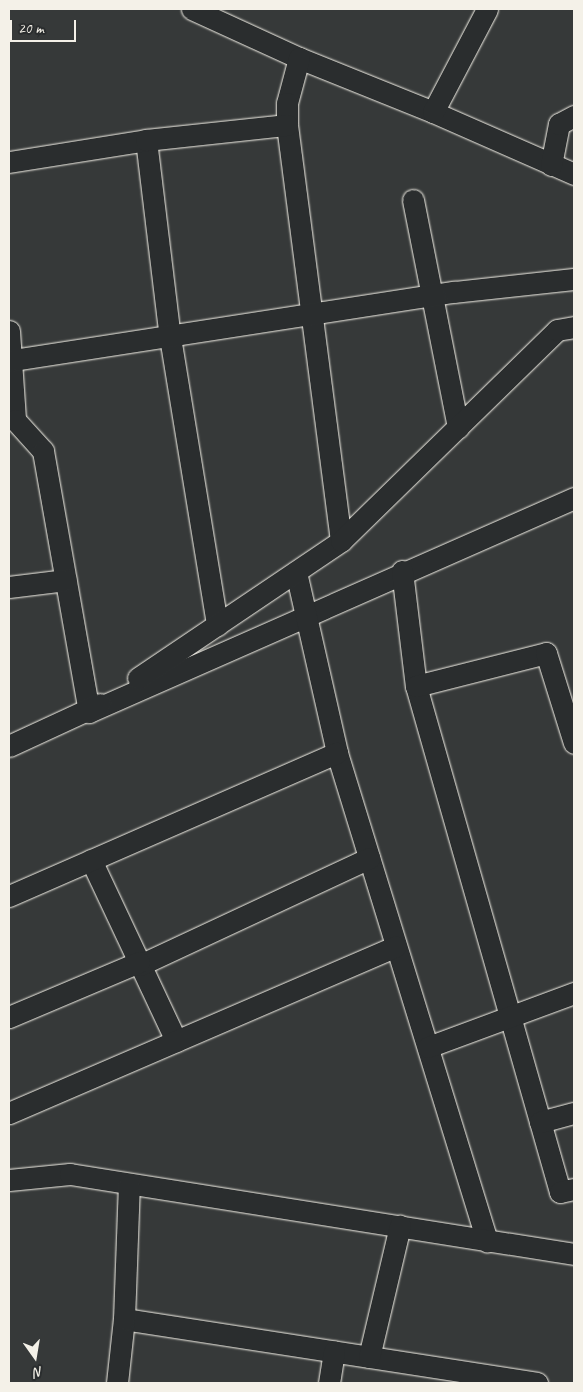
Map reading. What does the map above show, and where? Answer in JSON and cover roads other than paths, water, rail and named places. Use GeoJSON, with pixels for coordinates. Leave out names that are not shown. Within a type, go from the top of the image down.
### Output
{"type":"FeatureCollection","features":[{"type":"Feature","properties":{"kind":"street"},"geometry":{"type":"LineString","coordinates":[[192,9],[299,58],[433,112],[574,174]]}},
{"type":"Feature","properties":{"kind":"street"},"geometry":{"type":"LineString","coordinates":[[433,112],[487,9]]}},
{"type":"Feature","properties":{"kind":"street"},"geometry":{"type":"LineString","coordinates":[[299,58],[287,103],[286,125],[302,227],[309,315],[341,541]]}},
{"type":"Feature","properties":{"kind":"street"},"geometry":{"type":"LineString","coordinates":[[551,165],[559,124],[574,116]]}},
{"type":"Feature","properties":{"kind":"street"},"geometry":{"type":"LineString","coordinates":[[9,162],[146,140],[286,125]]}},
{"type":"Feature","properties":{"kind":"street"},"geometry":{"type":"LineString","coordinates":[[146,140],[170,337],[217,625]]}},
{"type":"Feature","properties":{"kind":"street"},"geometry":{"type":"LineString","coordinates":[[413,200],[458,428]]}},
{"type":"Feature","properties":{"kind":"street"},"geometry":{"type":"LineString","coordinates":[[13,360],[431,296],[574,279]]}},
{"type":"Feature","properties":{"kind":"street"},"geometry":{"type":"LineString","coordinates":[[89,712],[341,541],[557,330],[574,327]]}},
{"type":"Feature","properties":{"kind":"street"},"geometry":{"type":"LineString","coordinates":[[9,331],[13,360],[12,420],[43,450],[89,712]]}},
{"type":"Feature","properties":{"kind":"street"},"geometry":{"type":"LineString","coordinates":[[9,746],[402,571],[574,498]]}},
{"type":"Feature","properties":{"kind":"street"},"geometry":{"type":"LineString","coordinates":[[402,571],[416,686],[560,1192],[574,1189]]}},
{"type":"Feature","properties":{"kind":"street"},"geometry":{"type":"LineString","coordinates":[[296,572],[337,752],[487,1240]]}},
{"type":"Feature","properties":{"kind":"street"},"geometry":{"type":"LineString","coordinates":[[9,587],[66,580]]}},
{"type":"Feature","properties":{"kind":"street"},"geometry":{"type":"LineString","coordinates":[[416,686],[546,653],[574,743]]}},
{"type":"Feature","properties":{"kind":"street"},"geometry":{"type":"LineString","coordinates":[[9,896],[337,752]]}},
{"type":"Feature","properties":{"kind":"street"},"geometry":{"type":"LineString","coordinates":[[9,1017],[139,964],[369,858]]}},
{"type":"Feature","properties":{"kind":"street"},"geometry":{"type":"LineString","coordinates":[[91,860],[176,1041]]}},
{"type":"Feature","properties":{"kind":"street"},"geometry":{"type":"LineString","coordinates":[[9,1113],[396,946]]}},
{"type":"Feature","properties":{"kind":"street"},"geometry":{"type":"LineString","coordinates":[[428,1048],[574,993]]}},
{"type":"Feature","properties":{"kind":"street"},"geometry":{"type":"LineString","coordinates":[[540,1122],[574,1114]]}},
{"type":"Feature","properties":{"kind":"street"},"geometry":{"type":"LineString","coordinates":[[9,1180],[70,1174],[574,1254]]}},
{"type":"Feature","properties":{"kind":"street"},"geometry":{"type":"LineString","coordinates":[[117,1383],[124,1319],[129,1184]]}},
{"type":"Feature","properties":{"kind":"street"},"geometry":{"type":"LineString","coordinates":[[369,1357],[400,1226]]}},
{"type":"Feature","properties":{"kind":"street"},"geometry":{"type":"LineString","coordinates":[[124,1319],[537,1383]]}},
{"type":"Feature","properties":{"kind":"street"},"geometry":{"type":"LineString","coordinates":[[329,1383],[334,1351]]}}]}
